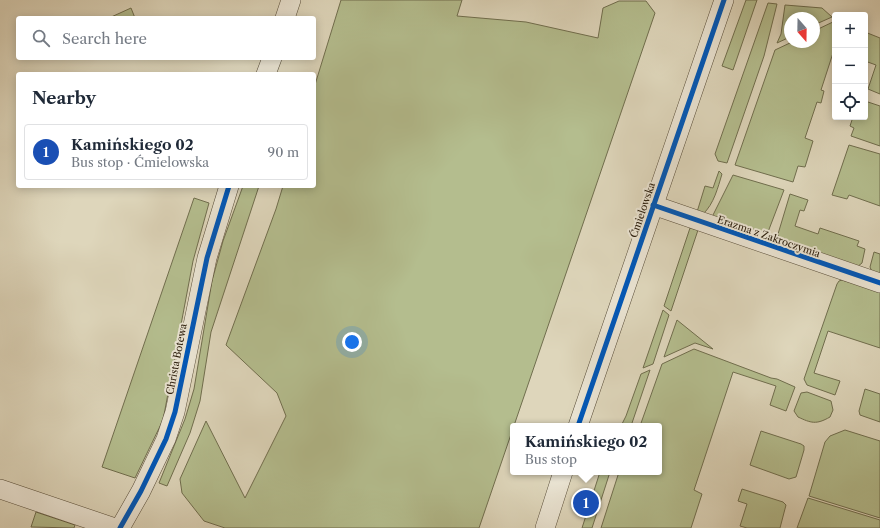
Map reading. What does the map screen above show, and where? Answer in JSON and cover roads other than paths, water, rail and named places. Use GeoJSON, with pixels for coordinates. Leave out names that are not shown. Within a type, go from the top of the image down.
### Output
{"type":"FeatureCollection","features":[{"type":"Feature","properties":{"kind":"street"},"geometry":{"type":"LineString","coordinates":[[286,16],[291,0]]}},
{"type":"Feature","properties":{"kind":"street","name":"Ćmielowska"},"geometry":{"type":"LineString","coordinates":[[579,423],[724,0]]}},
{"type":"Feature","properties":{"kind":"street"},"geometry":{"type":"LineString","coordinates":[[267,72],[271,60]]}},
{"type":"Feature","properties":{"kind":"street","name":"Christa Botewa"},"geometry":{"type":"LineString","coordinates":[[120,528],[141,491],[166,439],[175,412],[207,258],[228,188]]}},
{"type":"Feature","properties":{"kind":"street","name":"Erazma z Zakroczymia"},"geometry":{"type":"LineString","coordinates":[[653,205],[880,283]]}},
{"type":"Feature","properties":{"kind":"street"},"geometry":{"type":"LineString","coordinates":[[545,528],[562,475]]}},
{"type":"Feature","properties":{"kind":"street"},"geometry":{"type":"LineString","coordinates":[[0,489],[115,528]]}},
{"type":"Feature","properties":{"kind":"place","name":"Kamińskiego 02"},"geometry":{"type":"Point","coordinates":[586,503]}}]}
